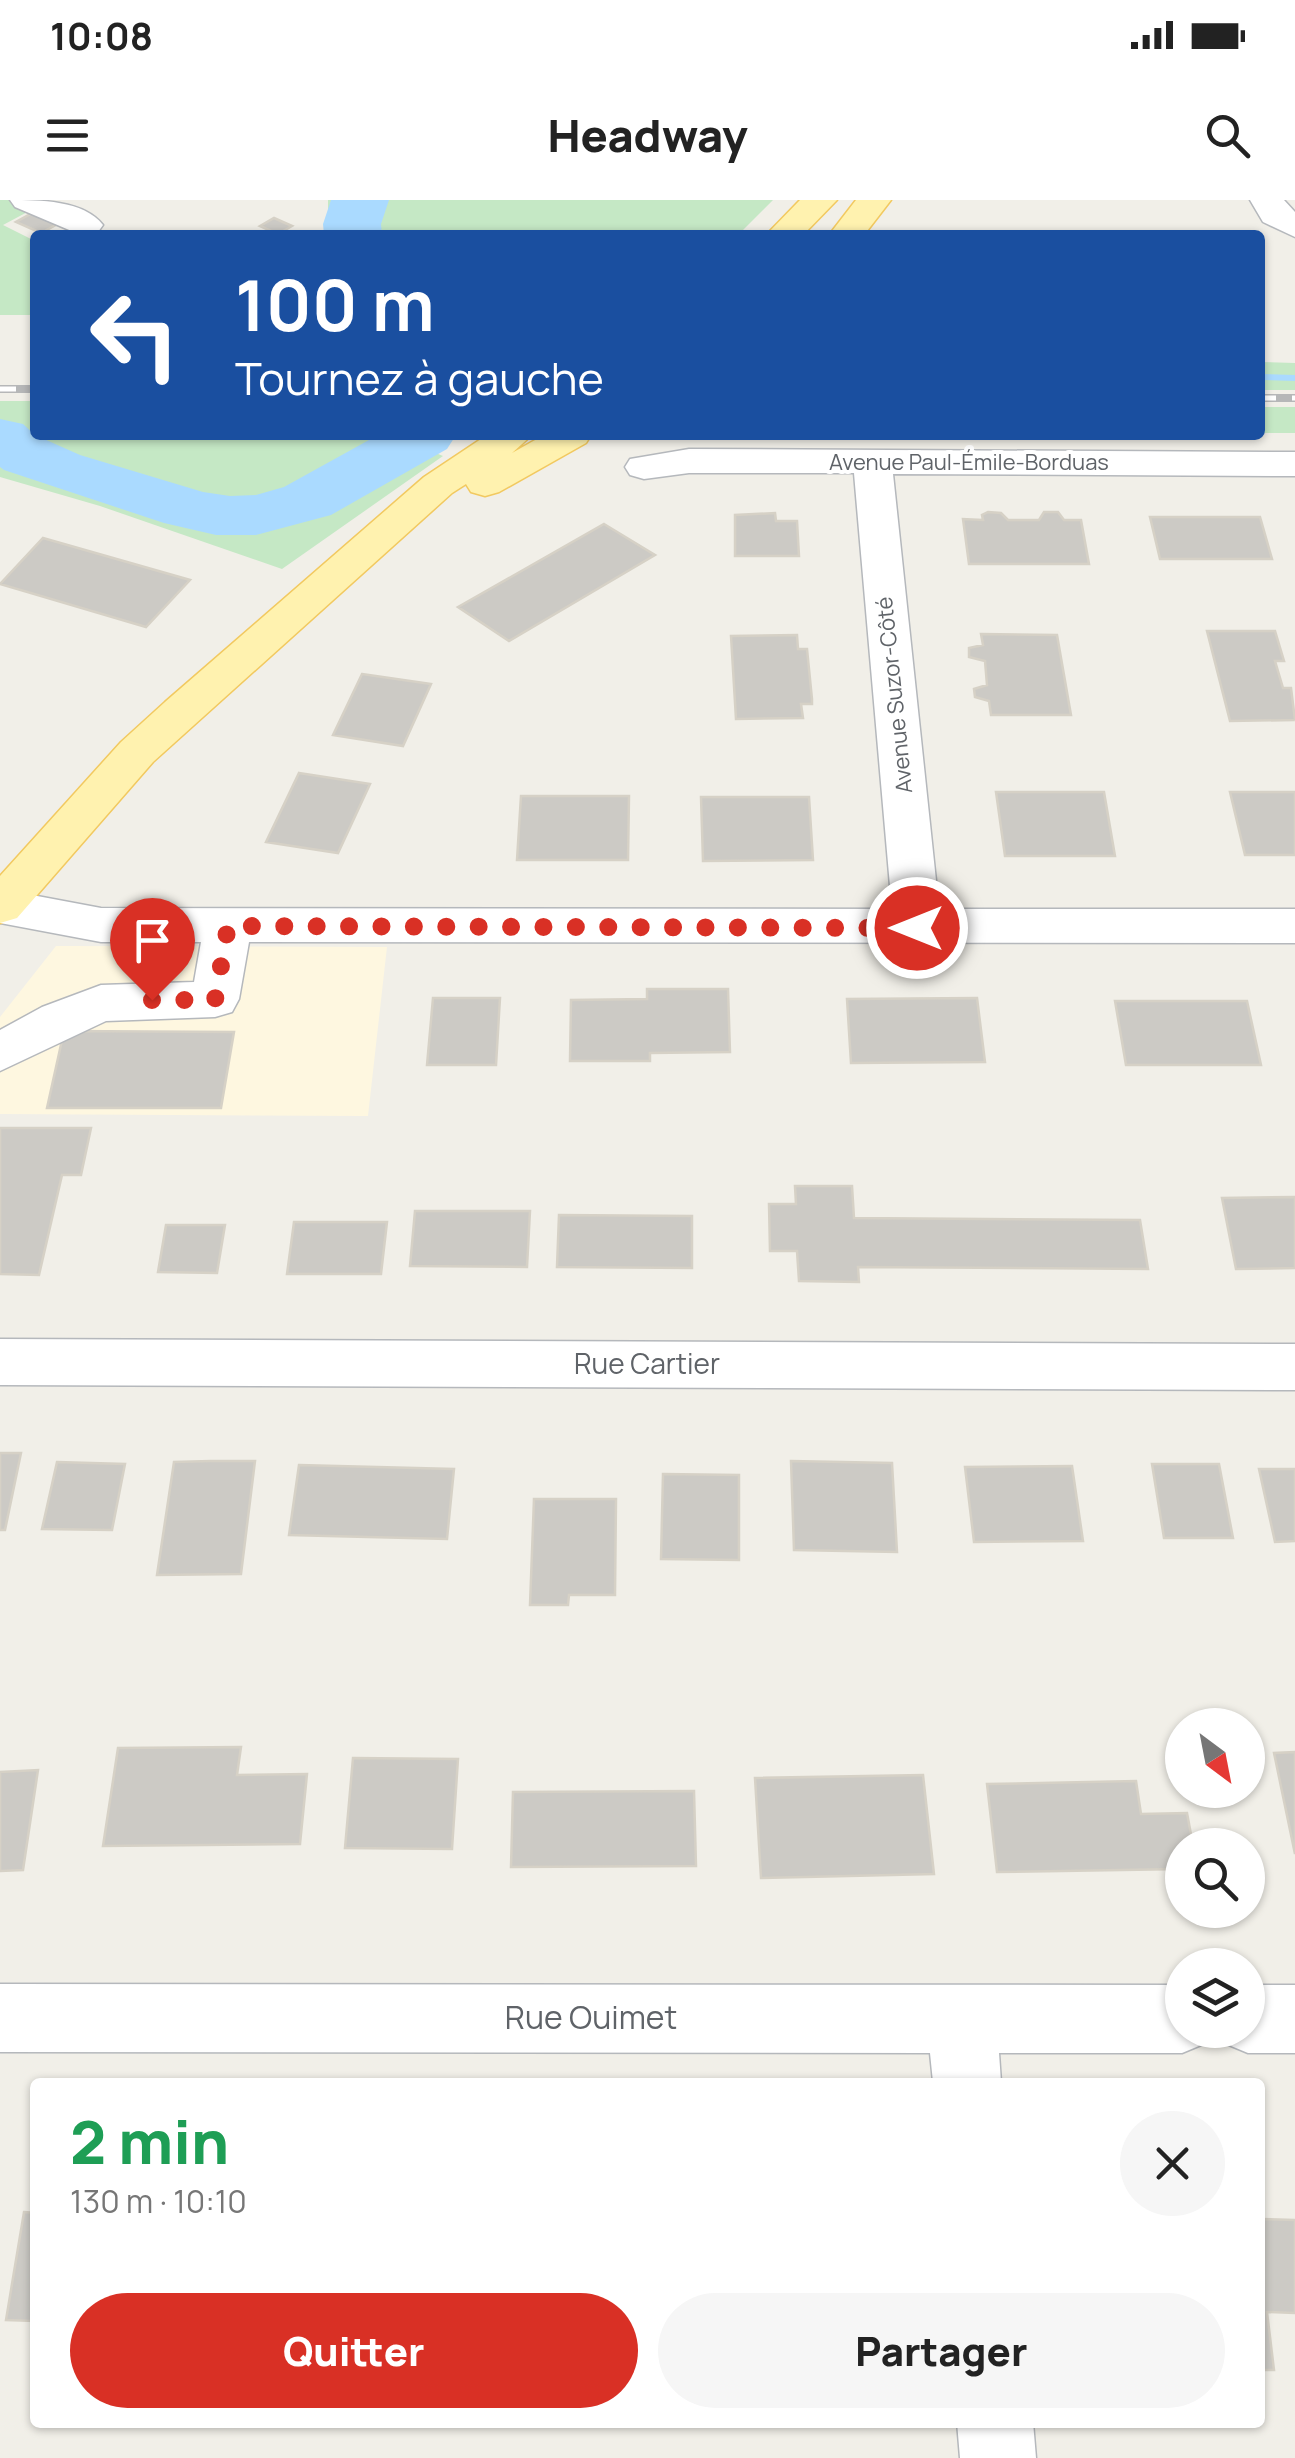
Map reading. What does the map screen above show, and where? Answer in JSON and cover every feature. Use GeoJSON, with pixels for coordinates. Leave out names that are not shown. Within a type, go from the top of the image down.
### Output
{"type":"FeatureCollection","features":[{"type":"Feature","properties":{"kind":"main road"},"geometry":{"type":"LineString","coordinates":[[788,230],[820,200]]}},
{"type":"Feature","properties":{"kind":"main road"},"geometry":{"type":"LineString","coordinates":[[850,230],[874,200]]}},
{"type":"Feature","properties":{"kind":"main road"},"geometry":{"type":"LineString","coordinates":[[0,906],[137,752],[438,485],[505,440]]}},
{"type":"Feature","properties":{"kind":"main road"},"geometry":{"type":"LineString","coordinates":[[304,605],[453,504],[563,440]]}},
{"type":"Feature","properties":{"kind":"street"},"geometry":{"type":"LineString","coordinates":[[27,200],[86,225]]}},
{"type":"Feature","properties":{"kind":"street"},"geometry":{"type":"LineString","coordinates":[[1267,200],[1274,216],[1295,227]]}},
{"type":"Feature","properties":{"kind":"street","name":"Avenue Paul-Émile-Borduas"},"geometry":{"type":"LineString","coordinates":[[644,467],[674,461],[1295,464]]}},
{"type":"Feature","properties":{"kind":"street","name":"Avenue Suzor-Côté"},"geometry":{"type":"LineString","coordinates":[[872,462],[917,928]]}},
{"type":"Feature","properties":{"kind":"street"},"geometry":{"type":"LineString","coordinates":[[0,906],[101,924],[228,926],[1295,926]]}},
{"type":"Feature","properties":{"kind":"street"},"geometry":{"type":"LineString","coordinates":[[0,1053],[59,1020],[101,1004],[215,1000],[228,926]]}},
{"type":"Feature","properties":{"kind":"street","name":"Rue Cartier"},"geometry":{"type":"LineString","coordinates":[[0,1362],[1295,1367]]}},
{"type":"Feature","properties":{"kind":"street","name":"Rue Ouimet"},"geometry":{"type":"LineString","coordinates":[[0,2018],[964,2050],[1165,2020]]}},
{"type":"Feature","properties":{"kind":"street"},"geometry":{"type":"LineString","coordinates":[[1265,2019],[1295,2019]]}},
{"type":"Feature","properties":{"kind":"street"},"geometry":{"type":"LineString","coordinates":[[996,2428],[998,2458]]}},
{"type":"Feature","properties":{"kind":"shaded area"},"geometry":{"type":"Polygon","coordinates":[[[56,946],[387,947],[368,1116],[0,1114],[0,1017],[56,946]]]}},
{"type":"Feature","properties":{"kind":"green space"},"geometry":{"type":"Polygon","coordinates":[[[0,200],[12,200],[33,209],[3,225],[30,238],[30,315],[0,315],[0,200]]]}},
{"type":"Feature","properties":{"kind":"green space"},"geometry":{"type":"Polygon","coordinates":[[[328,200],[773,200],[743,230],[328,230],[328,200]]]}},
{"type":"Feature","properties":{"kind":"green space"},"geometry":{"type":"Polygon","coordinates":[[[1265,362],[1295,363],[1295,390],[1265,390],[1265,362]]]}},
{"type":"Feature","properties":{"kind":"green space"},"geometry":{"type":"Polygon","coordinates":[[[0,401],[30,401],[30,440],[380,440],[402,461],[431,451],[443,456],[282,569],[100,506],[0,477],[0,401]]]}},
{"type":"Feature","properties":{"kind":"green space"},"geometry":{"type":"Polygon","coordinates":[[[1265,407],[1295,407],[1295,433],[1265,433],[1265,407]]]}},
{"type":"Feature","properties":{"kind":"building"},"geometry":{"type":"Polygon","coordinates":[[[36,211],[61,222],[46,230],[34,230],[16,222],[36,211]]]}},
{"type":"Feature","properties":{"kind":"building"},"geometry":{"type":"Polygon","coordinates":[[[274,218],[292,226],[269,230],[260,226],[274,218]]]}},
{"type":"Feature","properties":{"kind":"building"},"geometry":{"type":"Polygon","coordinates":[[[1044,512],[1058,512],[1064,520],[1081,520],[1089,564],[969,564],[963,519],[983,520],[982,515],[1001,513],[1008,520],[1039,520],[1044,512]]]}},
{"type":"Feature","properties":{"kind":"building"},"geometry":{"type":"Polygon","coordinates":[[[775,513],[776,521],[797,521],[799,556],[735,556],[735,515],[775,513]]]}},
{"type":"Feature","properties":{"kind":"building"},"geometry":{"type":"Polygon","coordinates":[[[1150,517],[1260,517],[1272,559],[1160,559],[1150,517]]]}},
{"type":"Feature","properties":{"kind":"building"},"geometry":{"type":"Polygon","coordinates":[[[604,524],[655,555],[509,641],[458,607],[604,524]]]}},
{"type":"Feature","properties":{"kind":"building"},"geometry":{"type":"Polygon","coordinates":[[[43,538],[190,580],[146,627],[0,584],[43,538]]]}},
{"type":"Feature","properties":{"kind":"building"},"geometry":{"type":"Polygon","coordinates":[[[1207,631],[1275,631],[1284,661],[1275,661],[1283,688],[1291,688],[1295,720],[1230,721],[1207,631]]]}},
{"type":"Feature","properties":{"kind":"building"},"geometry":{"type":"Polygon","coordinates":[[[981,634],[1057,635],[1071,715],[991,715],[989,701],[975,697],[974,689],[987,685],[985,661],[969,657],[969,648],[983,645],[981,634]]]}},
{"type":"Feature","properties":{"kind":"building"},"geometry":{"type":"Polygon","coordinates":[[[797,635],[798,649],[807,649],[812,699],[812,704],[801,704],[803,718],[736,719],[731,636],[797,635]]]}},
{"type":"Feature","properties":{"kind":"building"},"geometry":{"type":"Polygon","coordinates":[[[362,674],[431,684],[403,746],[333,735],[362,674]]]}},
{"type":"Feature","properties":{"kind":"building"},"geometry":{"type":"Polygon","coordinates":[[[299,773],[370,784],[338,853],[266,842],[299,773]]]}},
{"type":"Feature","properties":{"kind":"building"},"geometry":{"type":"Polygon","coordinates":[[[996,792],[1104,792],[1115,856],[1005,856],[996,792]]]}},
{"type":"Feature","properties":{"kind":"building"},"geometry":{"type":"Polygon","coordinates":[[[1230,792],[1295,792],[1295,855],[1245,855],[1230,792]]]}},
{"type":"Feature","properties":{"kind":"building"},"geometry":{"type":"Polygon","coordinates":[[[521,796],[629,796],[628,860],[517,860],[521,796]]]}},
{"type":"Feature","properties":{"kind":"building"},"geometry":{"type":"Polygon","coordinates":[[[701,797],[809,797],[813,860],[703,861],[701,797]]]}},
{"type":"Feature","properties":{"kind":"building"},"geometry":{"type":"Polygon","coordinates":[[[647,989],[728,989],[730,1052],[650,1053],[650,1061],[570,1061],[571,1000],[647,999],[647,989]]]}},
{"type":"Feature","properties":{"kind":"building"},"geometry":{"type":"Polygon","coordinates":[[[433,998],[500,998],[496,1065],[427,1065],[433,998]]]}},
{"type":"Feature","properties":{"kind":"building"},"geometry":{"type":"Polygon","coordinates":[[[977,998],[985,1062],[851,1063],[847,999],[977,998]]]}},
{"type":"Feature","properties":{"kind":"building"},"geometry":{"type":"Polygon","coordinates":[[[1115,1001],[1247,1001],[1261,1065],[1126,1065],[1115,1001]]]}},
{"type":"Feature","properties":{"kind":"building"},"geometry":{"type":"Polygon","coordinates":[[[64,1031],[234,1032],[221,1108],[47,1108],[64,1031]]]}},
{"type":"Feature","properties":{"kind":"building"},"geometry":{"type":"Polygon","coordinates":[[[0,1128],[91,1128],[81,1175],[62,1175],[39,1275],[0,1274],[0,1128]]]}},
{"type":"Feature","properties":{"kind":"building"},"geometry":{"type":"Polygon","coordinates":[[[795,1186],[852,1186],[854,1218],[1140,1220],[1148,1269],[858,1267],[859,1282],[799,1281],[797,1251],[770,1251],[769,1204],[796,1204],[795,1186]]]}},
{"type":"Feature","properties":{"kind":"building"},"geometry":{"type":"Polygon","coordinates":[[[1295,1197],[1295,1268],[1236,1269],[1222,1198],[1295,1197]]]}},
{"type":"Feature","properties":{"kind":"building"},"geometry":{"type":"Polygon","coordinates":[[[415,1211],[530,1211],[527,1267],[410,1266],[415,1211]]]}},
{"type":"Feature","properties":{"kind":"building"},"geometry":{"type":"Polygon","coordinates":[[[559,1215],[692,1216],[692,1268],[557,1267],[559,1215]]]}},
{"type":"Feature","properties":{"kind":"building"},"geometry":{"type":"Polygon","coordinates":[[[294,1222],[387,1222],[381,1274],[287,1274],[294,1222]]]}},
{"type":"Feature","properties":{"kind":"building"},"geometry":{"type":"Polygon","coordinates":[[[166,1225],[225,1225],[217,1273],[158,1272],[166,1225]]]}},
{"type":"Feature","properties":{"kind":"building"},"geometry":{"type":"Polygon","coordinates":[[[0,1453],[21,1453],[5,1530],[0,1530],[0,1453]]]}},
{"type":"Feature","properties":{"kind":"building"},"geometry":{"type":"Polygon","coordinates":[[[255,1461],[241,1574],[157,1575],[174,1462],[255,1461]]]}},
{"type":"Feature","properties":{"kind":"building"},"geometry":{"type":"Polygon","coordinates":[[[791,1461],[892,1463],[897,1552],[794,1550],[791,1461]]]}},
{"type":"Feature","properties":{"kind":"building"},"geometry":{"type":"Polygon","coordinates":[[[57,1462],[125,1464],[112,1530],[42,1529],[57,1462]]]}},
{"type":"Feature","properties":{"kind":"building"},"geometry":{"type":"Polygon","coordinates":[[[1152,1464],[1219,1464],[1233,1538],[1164,1538],[1152,1464]]]}},
{"type":"Feature","properties":{"kind":"building"},"geometry":{"type":"Polygon","coordinates":[[[299,1465],[454,1469],[447,1539],[289,1535],[299,1465]]]}},
{"type":"Feature","properties":{"kind":"building"},"geometry":{"type":"Polygon","coordinates":[[[1072,1466],[1083,1541],[974,1542],[965,1467],[1072,1466]]]}},
{"type":"Feature","properties":{"kind":"building"},"geometry":{"type":"Polygon","coordinates":[[[1259,1469],[1295,1469],[1295,1541],[1275,1542],[1259,1469]]]}},
{"type":"Feature","properties":{"kind":"building"},"geometry":{"type":"Polygon","coordinates":[[[663,1474],[739,1475],[739,1560],[661,1559],[663,1474]]]}},
{"type":"Feature","properties":{"kind":"building"},"geometry":{"type":"Polygon","coordinates":[[[534,1499],[616,1499],[615,1595],[569,1595],[568,1605],[530,1605],[534,1499]]]}},
{"type":"Feature","properties":{"kind":"building"},"geometry":{"type":"Polygon","coordinates":[[[241,1747],[237,1775],[307,1774],[300,1844],[103,1846],[118,1748],[241,1747]]]}},
{"type":"Feature","properties":{"kind":"building"},"geometry":{"type":"Polygon","coordinates":[[[1295,1752],[1295,1854],[1274,1753],[1295,1752]]]}},
{"type":"Feature","properties":{"kind":"building"},"geometry":{"type":"Polygon","coordinates":[[[353,1758],[458,1759],[452,1849],[345,1848],[353,1758]]]}},
{"type":"Feature","properties":{"kind":"building"},"geometry":{"type":"Polygon","coordinates":[[[38,1770],[23,1870],[0,1871],[0,1772],[38,1770]]]}},
{"type":"Feature","properties":{"kind":"building"},"geometry":{"type":"Polygon","coordinates":[[[923,1775],[934,1874],[761,1878],[755,1778],[923,1775]]]}},
{"type":"Feature","properties":{"kind":"building"},"geometry":{"type":"Polygon","coordinates":[[[1136,1781],[1141,1814],[1187,1813],[1190,1828],[1165,1828],[1165,1869],[997,1872],[987,1784],[1136,1781]]]}},
{"type":"Feature","properties":{"kind":"building"},"geometry":{"type":"Polygon","coordinates":[[[694,1791],[696,1866],[511,1867],[513,1792],[694,1791]]]}},
{"type":"Feature","properties":{"kind":"building"},"geometry":{"type":"Polygon","coordinates":[[[24,2212],[30,2213],[30,2321],[6,2320],[24,2212]]]}},
{"type":"Feature","properties":{"kind":"building"},"geometry":{"type":"Polygon","coordinates":[[[1265,2219],[1295,2220],[1295,2313],[1267,2312],[1274,2370],[1265,2370],[1265,2219]]]}},
{"type":"Feature","properties":{"kind":"waterway"},"geometry":{"type":"LineString","coordinates":[[353,230],[360,200]]}},
{"type":"Feature","properties":{"kind":"waterway"},"geometry":{"type":"LineString","coordinates":[[1265,377],[1295,378]]}},
{"type":"Feature","properties":{"kind":"waterway"},"geometry":{"type":"LineString","coordinates":[[0,438],[27,456],[56,468],[188,509],[230,516],[282,510],[307,501],[416,440]]}},
{"type":"Feature","properties":{"kind":"railway"},"geometry":{"type":"LineString","coordinates":[[0,389],[30,389]]}},
{"type":"Feature","properties":{"kind":"railway"},"geometry":{"type":"LineString","coordinates":[[1265,398],[1295,398]]}},
{"type":"Feature","properties":{"kind":"route"},"geometry":{"type":"LineString","coordinates":[[152,1000],[215,1000],[228,926],[917,928]]}}]}
